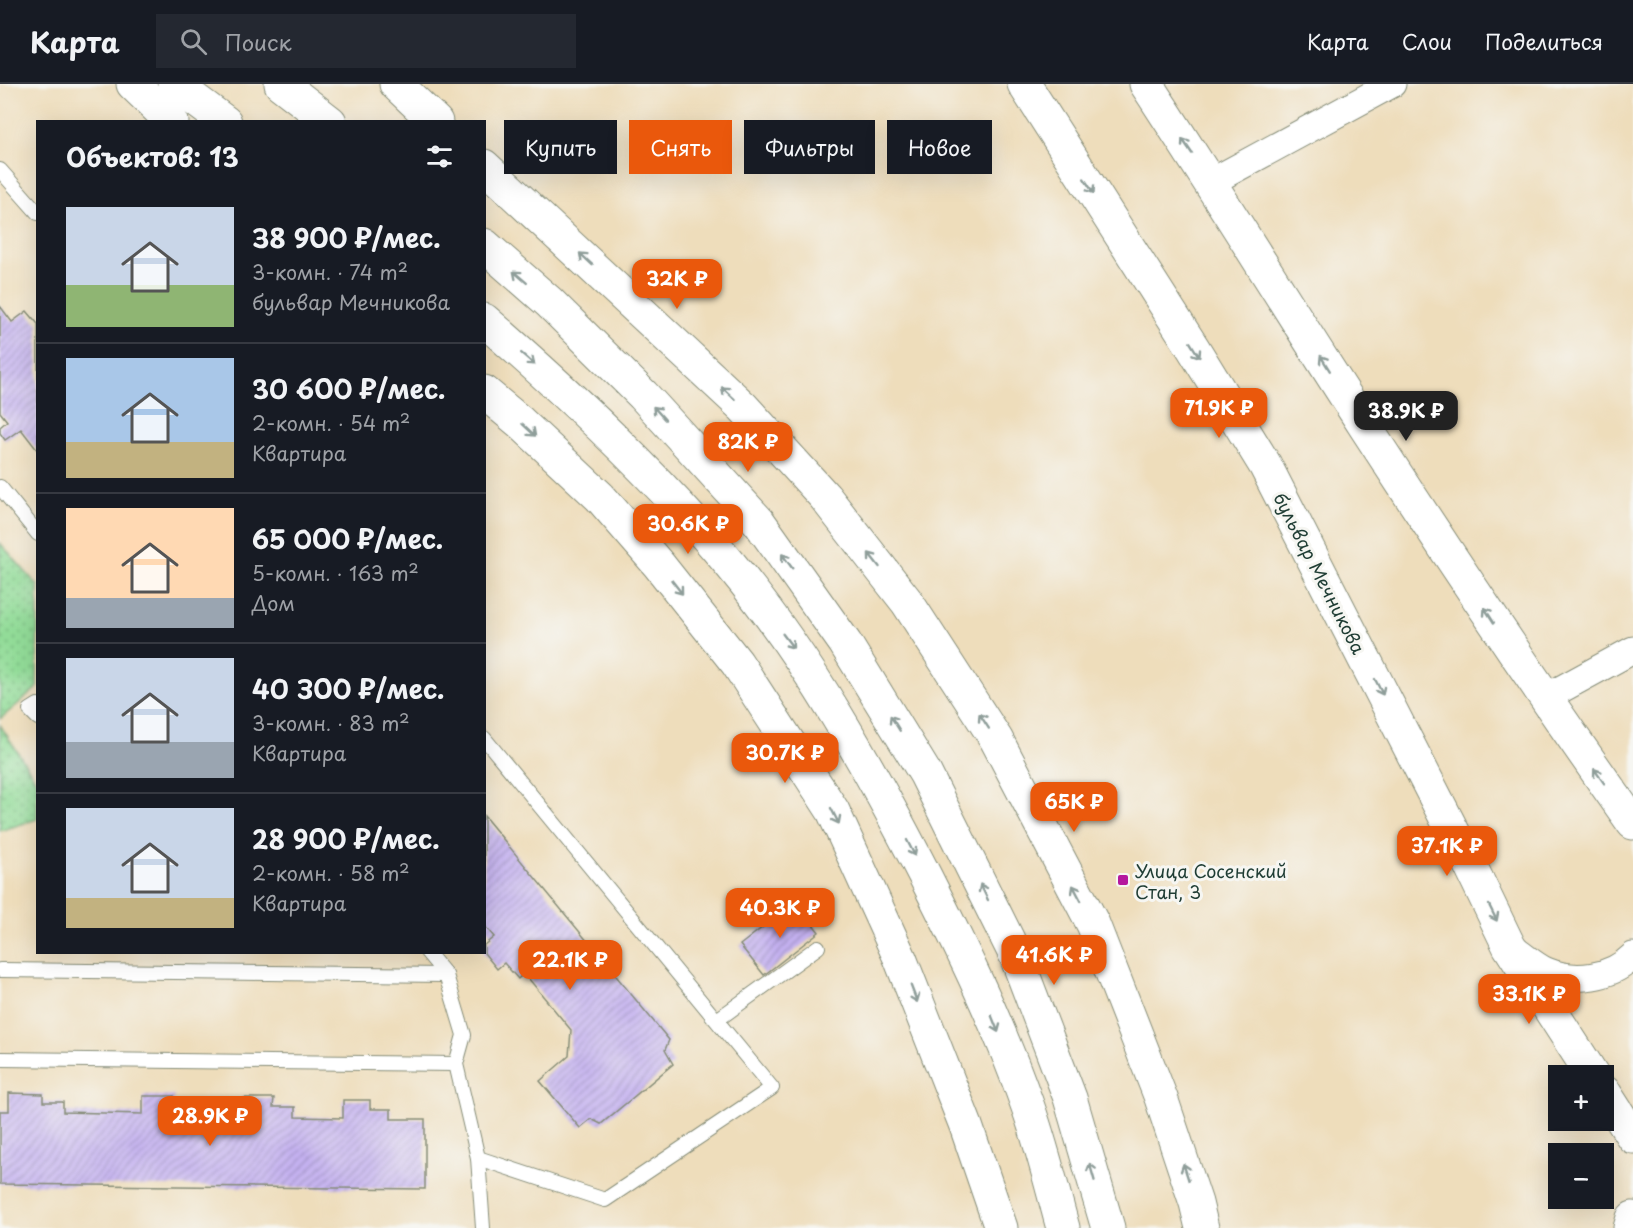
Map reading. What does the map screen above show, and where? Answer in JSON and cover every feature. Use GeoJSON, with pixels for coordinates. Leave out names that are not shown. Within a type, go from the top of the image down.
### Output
{"type":"FeatureCollection","features":[{"type":"Feature","properties":{"kind":"main road"},"geometry":{"type":"LineString","coordinates":[[133,84],[169,120]]}},
{"type":"Feature","properties":{"kind":"main road"},"geometry":{"type":"LineString","coordinates":[[174,84],[222,120]]}},
{"type":"Feature","properties":{"kind":"main road"},"geometry":{"type":"LineString","coordinates":[[281,84],[327,120]]}},
{"type":"Feature","properties":{"kind":"main road"},"geometry":{"type":"LineString","coordinates":[[396,84],[434,120]]}},
{"type":"Feature","properties":{"kind":"main road","name":"бульвар Мечникова"},"geometry":{"type":"LineString","coordinates":[[1023,84],[1193,348],[1265,465],[1468,861],[1509,946],[1586,1065]]}},
{"type":"Feature","properties":{"kind":"main road"},"geometry":{"type":"LineString","coordinates":[[1146,84],[1211,182],[1360,419],[1545,698],[1633,823]]}},
{"type":"Feature","properties":{"kind":"main road"},"geometry":{"type":"LineString","coordinates":[[486,168],[743,407],[825,497],[907,602],[996,739],[1093,924],[1161,1098],[1202,1228]]}},
{"type":"Feature","properties":{"kind":"main road"},"geometry":{"type":"LineString","coordinates":[[486,247],[549,302],[643,395],[759,522],[846,643],[925,773],[1016,956],[1070,1098],[1108,1228]]}},
{"type":"Feature","properties":{"kind":"main road"},"geometry":{"type":"LineString","coordinates":[[486,322],[539,368],[656,482],[731,564],[810,670],[884,796],[973,970],[1028,1107],[1063,1228]]}},
{"type":"Feature","properties":{"kind":"main road"},"geometry":{"type":"LineString","coordinates":[[486,394],[520,422],[600,497],[659,565],[737,663],[833,811],[900,958],[966,1126],[1001,1228]]}},
{"type":"Feature","properties":{"kind":"main road"},"geometry":{"type":"LineString","coordinates":[[1614,1108],[1633,1137]]}},
{"type":"Feature","properties":{"kind":"main road"},"geometry":{"type":"LineString","coordinates":[[1630,1228],[1633,1218]]}},
{"type":"Feature","properties":{"kind":"street"},"geometry":{"type":"LineString","coordinates":[[1211,182],[1351,98],[1392,84]]}},
{"type":"Feature","properties":{"kind":"street"},"geometry":{"type":"LineString","coordinates":[[1545,698],[1633,650]]}},
{"type":"Feature","properties":{"kind":"street"},"geometry":{"type":"LineString","coordinates":[[1509,946],[1546,970],[1575,977],[1608,974],[1633,956]]}},
{"type":"Feature","properties":{"kind":"lane"},"geometry":{"type":"LineString","coordinates":[[0,170],[36,211]]}},
{"type":"Feature","properties":{"kind":"lane"},"geometry":{"type":"LineString","coordinates":[[0,488],[36,532]]}},
{"type":"Feature","properties":{"kind":"lane"},"geometry":{"type":"LineString","coordinates":[[36,706],[30,710],[36,716]]}},
{"type":"Feature","properties":{"kind":"lane"},"geometry":{"type":"LineString","coordinates":[[478,1158],[605,1200],[772,1088],[486,740]]}},
{"type":"Feature","properties":{"kind":"lane"},"geometry":{"type":"LineString","coordinates":[[717,1020],[818,947]]}},
{"type":"Feature","properties":{"kind":"lane"},"geometry":{"type":"LineString","coordinates":[[429,954],[446,975],[464,1035],[456,1064],[478,1158],[483,1228]]}},
{"type":"Feature","properties":{"kind":"lane"},"geometry":{"type":"LineString","coordinates":[[0,970],[446,975]]}},
{"type":"Feature","properties":{"kind":"lane"},"geometry":{"type":"LineString","coordinates":[[0,1059],[456,1064]]}},
{"type":"Feature","properties":{"kind":"green space"},"geometry":{"type":"Polygon","coordinates":[[[0,543],[36,584],[36,689],[0,719],[0,543]]]}},
{"type":"Feature","properties":{"kind":"green space"},"geometry":{"type":"Polygon","coordinates":[[[0,725],[36,780],[36,819],[0,831],[0,725]]]}},
{"type":"Feature","properties":{"kind":"building"},"geometry":{"type":"Polygon","coordinates":[[[0,306],[12,322],[27,311],[36,322],[36,448],[21,429],[5,440],[0,433],[0,427],[7,421],[0,412],[0,306]]]}},
{"type":"Feature","properties":{"kind":"building"},"geometry":{"type":"Polygon","coordinates":[[[486,818],[669,1040],[665,1050],[673,1064],[601,1124],[591,1119],[580,1128],[540,1081],[569,1056],[571,1030],[524,973],[518,979],[504,963],[497,969],[485,954],[486,943],[494,937],[486,927],[486,818]]]}},
{"type":"Feature","properties":{"kind":"building"},"geometry":{"type":"Polygon","coordinates":[[[795,902],[819,932],[764,975],[740,945],[795,902]]]}},
{"type":"Feature","properties":{"kind":"building"},"geometry":{"type":"Polygon","coordinates":[[[9,1093],[43,1094],[43,1102],[63,1102],[63,1112],[143,1114],[143,1096],[174,1096],[173,1104],[195,1105],[195,1115],[244,1116],[244,1098],[274,1098],[273,1107],[295,1107],[295,1117],[343,1118],[343,1100],[370,1100],[370,1109],[391,1109],[391,1119],[425,1119],[425,1189],[0,1184],[0,1111],[9,1111],[9,1093]]]}},
{"type":"Feature","properties":{"kind":"place","name":"Улица Сосенский Стан, 3"},"geometry":{"type":"Point","coordinates":[1123,880]}}]}
